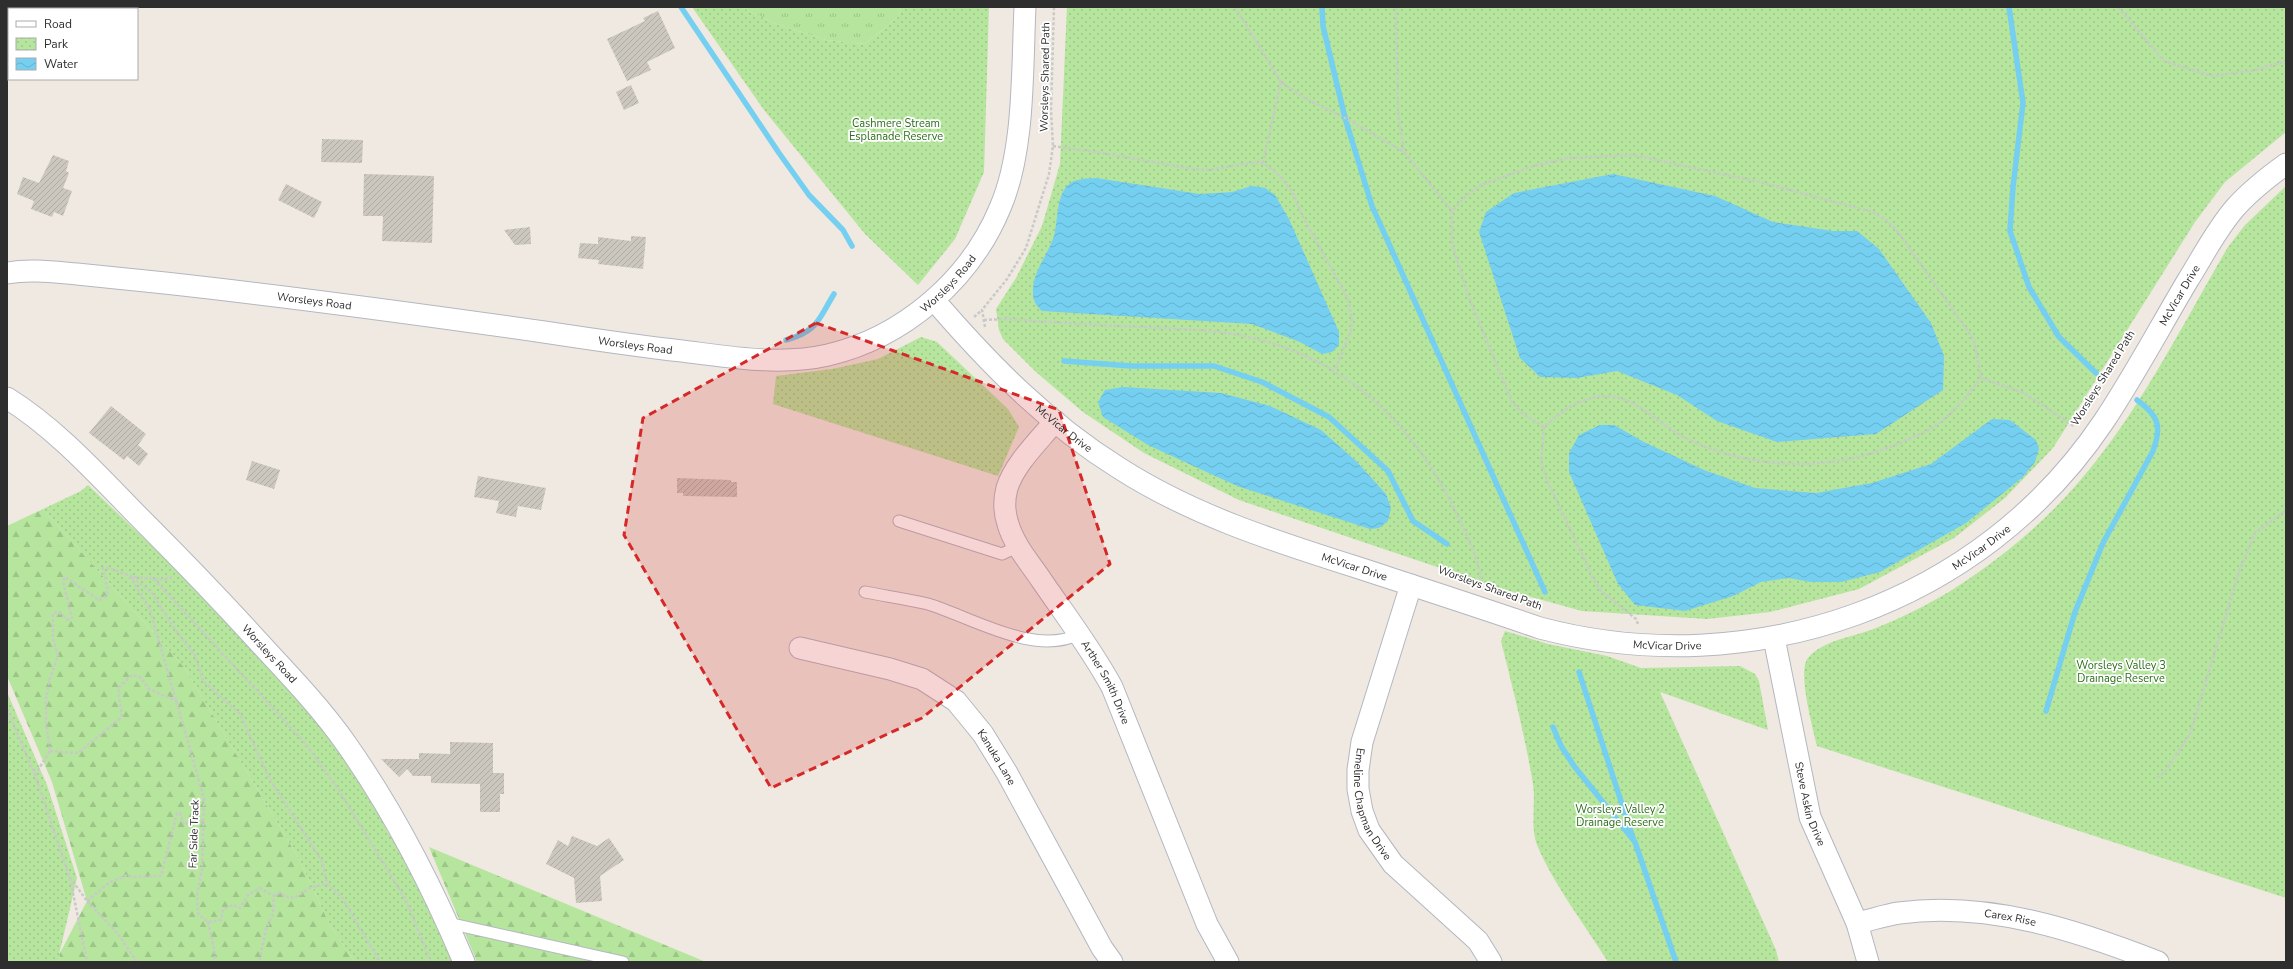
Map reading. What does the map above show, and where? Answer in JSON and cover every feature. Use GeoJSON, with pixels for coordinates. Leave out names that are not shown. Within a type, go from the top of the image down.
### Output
{"type":"FeatureCollection","features":[{"type":"Feature","properties":{"kind":"street","name":"Worsleys Road"},"geometry":{"type":"LineString","coordinates":[[7,273],[41,271],[202,287],[425,316],[624,345],[764,360],[802,359],[848,349],[908,320],[934,300],[957,278],[990,232],[1002,205],[1011,175],[1016,148],[1025,7]]}},
{"type":"Feature","properties":{"kind":"street","name":"McVicar Drive"},"geometry":{"type":"LineString","coordinates":[[934,300],[999,371],[1055,422],[1118,468],[1196,510],[1237,528],[1540,628],[1576,637],[1608,642],[1676,646],[1726,644],[1774,638],[1843,620],[1913,591],[1970,556],[2021,517],[2068,468],[2102,423],[2224,223],[2250,193],[2286,164]]}},
{"type":"Feature","properties":{"kind":"street","name":"Worsleys Road"},"geometry":{"type":"LineString","coordinates":[[7,398],[58,438],[185,563],[324,714],[346,744],[399,827],[448,923],[464,962]]}},
{"type":"Feature","properties":{"kind":"street","name":"Arther Smith Drive"},"geometry":{"type":"LineString","coordinates":[[1055,422],[1021,463],[1008,488],[1005,510],[1008,525],[1019,546],[1098,662],[1112,688],[1207,924],[1228,962]]}},
{"type":"Feature","properties":{"kind":"street","name":"Emeline Chapman Drive"},"geometry":{"type":"LineString","coordinates":[[1411,585],[1362,742],[1358,770],[1358,789],[1362,811],[1369,830],[1392,864],[1478,941],[1491,962]]}},
{"type":"Feature","properties":{"kind":"street","name":"Steve Askin Drive"},"geometry":{"type":"LineString","coordinates":[[1774,638],[1810,818],[1857,923],[1868,962]]}},
{"type":"Feature","properties":{"kind":"street","name":"Kanuka Lane"},"geometry":{"type":"LineString","coordinates":[[800,648],[890,669],[922,679],[956,701],[983,734],[1007,773],[1102,948],[1112,962]]}},
{"type":"Feature","properties":{"kind":"street","name":"Carex Rise"},"geometry":{"type":"LineString","coordinates":[[1857,923],[1898,913],[1975,911],[2041,923],[2098,939],[2158,962]]}},
{"type":"Feature","properties":{"kind":"lane"},"geometry":{"type":"LineString","coordinates":[[899,522],[1002,554],[1019,546]]}},
{"type":"Feature","properties":{"kind":"lane"},"geometry":{"type":"LineString","coordinates":[[865,592],[927,604],[1036,642],[1071,638],[1078,634]]}},
{"type":"Feature","properties":{"kind":"lane"},"geometry":{"type":"LineString","coordinates":[[448,923],[622,962]]}},
{"type":"Feature","properties":{"kind":"path","name":"Worsleys Shared Path"},"geometry":{"type":"LineString","coordinates":[[987,333],[982,310],[1008,279],[1026,248],[1049,174],[1053,146],[1051,110],[1054,7]]}},
{"type":"Feature","properties":{"kind":"path"},"geometry":{"type":"LineString","coordinates":[[1235,7],[1281,82],[1308,100],[1345,118],[1404,152],[1452,211],[1452,243],[1468,295],[1504,386],[1512,402],[1522,413],[1544,427]]}},
{"type":"Feature","properties":{"kind":"path"},"geometry":{"type":"LineString","coordinates":[[1396,7],[1398,113],[1404,152]]}},
{"type":"Feature","properties":{"kind":"path"},"geometry":{"type":"LineString","coordinates":[[2118,7],[2164,61],[2212,76],[2256,70],[2286,61]]}},
{"type":"Feature","properties":{"kind":"path"},"geometry":{"type":"LineString","coordinates":[[1281,82],[1263,163],[1277,173],[1292,191],[1302,214],[1348,299],[1352,318],[1351,331],[1335,370]]}},
{"type":"Feature","properties":{"kind":"path","name":"Worsleys Shared Path"},"geometry":{"type":"LineString","coordinates":[[1053,146],[1193,169],[1209,170],[1250,163],[1263,163]]}},
{"type":"Feature","properties":{"kind":"path"},"geometry":{"type":"LineString","coordinates":[[1452,211],[1467,194],[1481,185],[1526,168],[1568,158],[1634,156],[1759,182],[1873,212],[1886,220],[1898,232],[1974,340],[1981,378],[1962,403],[1942,421],[1918,435],[1881,451],[1851,460],[1811,464],[1769,463],[1736,457],[1702,445],[1672,431],[1637,406],[1619,398],[1601,396],[1580,401],[1562,410],[1544,427],[1541,462],[1547,480],[1574,540],[1601,591],[1636,620]]}},
{"type":"Feature","properties":{"kind":"path"},"geometry":{"type":"LineString","coordinates":[[984,320],[1005,319],[1232,334],[1278,346],[1335,370],[1378,403],[1399,424],[1421,452],[1451,501],[1475,556],[1481,578]]}},
{"type":"Feature","properties":{"kind":"path"},"geometry":{"type":"LineString","coordinates":[[1981,378],[2024,393],[2070,423]]}},
{"type":"Feature","properties":{"kind":"path"},"geometry":{"type":"LineString","coordinates":[[2157,778],[2164,773],[2190,734],[2239,572],[2255,533],[2286,510]]}},
{"type":"Feature","properties":{"kind":"path"},"geometry":{"type":"LineString","coordinates":[[35,775],[50,751],[46,721],[46,699],[50,678],[58,656],[54,639],[53,613],[58,612],[68,620],[72,618],[63,581],[65,577],[99,600],[105,597],[108,591],[103,568],[109,568],[130,576],[169,579],[185,563]]}},
{"type":"Feature","properties":{"kind":"path"},"geometry":{"type":"LineString","coordinates":[[130,576],[152,593],[176,631],[196,655],[203,681],[240,714],[269,778],[322,861],[327,884],[341,896],[380,962]]}},
{"type":"Feature","properties":{"kind":"path","name":"Far Side Track"},"geometry":{"type":"LineString","coordinates":[[130,576],[150,610],[204,798],[202,870],[197,894],[198,914],[208,922]]}},
{"type":"Feature","properties":{"kind":"path"},"geometry":{"type":"LineString","coordinates":[[154,579],[304,742],[330,778],[406,900],[431,962]]}},
{"type":"Feature","properties":{"kind":"path"},"geometry":{"type":"LineString","coordinates":[[50,751],[78,753],[122,717],[118,688],[132,675],[140,677],[149,689],[177,701]]}},
{"type":"Feature","properties":{"kind":"path"},"geometry":{"type":"LineString","coordinates":[[7,709],[35,775],[69,876],[87,962]]}},
{"type":"Feature","properties":{"kind":"path"},"geometry":{"type":"LineString","coordinates":[[87,901],[110,882],[127,874],[134,877],[161,876],[176,813],[180,813],[183,823],[186,825],[188,822],[203,821]]}},
{"type":"Feature","properties":{"kind":"path"},"geometry":{"type":"LineString","coordinates":[[69,876],[87,901],[118,934],[137,962]]}},
{"type":"Feature","properties":{"kind":"path"},"geometry":{"type":"LineString","coordinates":[[274,896],[281,892],[284,896],[294,898],[311,887],[327,884]]}},
{"type":"Feature","properties":{"kind":"path"},"geometry":{"type":"LineString","coordinates":[[214,962],[215,953],[208,922],[221,920],[223,910],[232,905],[240,908],[248,895],[260,888],[274,896]]}},
{"type":"Feature","properties":{"kind":"path"},"geometry":{"type":"LineString","coordinates":[[259,961],[266,929],[273,914],[274,896]]}},
{"type":"Feature","properties":{"kind":"highlighted area"},"geometry":{"type":"Polygon","coordinates":[[[816,323],[1059,410],[1110,564],[922,718],[771,788],[624,535],[643,418],[816,323]]]}},
{"type":"Feature","properties":{"kind":"green space","name":"Cashmere Stream Esplanade Reserve"},"geometry":{"type":"Polygon","coordinates":[[[692,7],[741,7],[774,23],[826,40],[865,44],[898,17],[901,7],[989,7],[984,172],[955,239],[918,285],[865,234],[764,110],[692,7]]]}},
{"type":"Feature","properties":{"kind":"green space"},"geometry":{"type":"Polygon","coordinates":[[[741,7],[901,7],[898,17],[865,44],[826,40],[774,23],[741,7]]]}},
{"type":"Feature","properties":{"kind":"green space"},"geometry":{"type":"Polygon","coordinates":[[[1067,7],[2286,7],[2286,132],[2225,182],[2195,222],[2053,448],[2005,498],[1954,538],[1859,589],[1770,612],[1707,619],[1582,611],[1502,589],[1239,500],[1144,453],[1083,412],[1036,372],[1003,339],[999,330],[996,309],[1016,278],[1042,226],[1060,164],[1067,7]]]}},
{"type":"Feature","properties":{"kind":"green space","name":"Worsleys Valley 3 Drainage Reserve"},"geometry":{"type":"Polygon","coordinates":[[[2286,186],[2286,898],[1817,746],[1809,714],[1805,687],[1805,665],[1808,658],[1821,647],[1884,625],[1911,613],[1949,592],[2002,555],[2054,509],[2078,483],[2121,428],[2158,369],[2228,247],[2245,225],[2286,186]]]}},
{"type":"Feature","properties":{"kind":"green space"},"geometry":{"type":"Polygon","coordinates":[[[921,337],[937,342],[1008,409],[1019,427],[998,476],[773,404],[776,376],[832,369],[878,359],[921,337]]]}},
{"type":"Feature","properties":{"kind":"green space"},"geometry":{"type":"Polygon","coordinates":[[[88,485],[177,570],[271,666],[339,747],[377,808],[387,831],[448,923],[464,962],[355,962],[330,925],[298,857],[184,667],[43,509],[81,491],[88,485]]]}},
{"type":"Feature","properties":{"kind":"green space"},"geometry":{"type":"Polygon","coordinates":[[[43,509],[184,667],[298,857],[330,925],[355,962],[61,962],[59,955],[87,901],[52,782],[7,676],[7,526],[43,509]]]}},
{"type":"Feature","properties":{"kind":"green space","name":"Worsleys Valley 2 Drainage Reserve"},"geometry":{"type":"Polygon","coordinates":[[[1505,631],[1548,644],[1607,656],[1641,668],[1740,666],[1755,674],[1759,681],[1768,730],[1660,692],[1776,950],[1779,962],[1608,962],[1561,890],[1537,845],[1533,823],[1534,799],[1530,766],[1523,730],[1501,641],[1505,631]]]}},
{"type":"Feature","properties":{"kind":"green space"},"geometry":{"type":"Polygon","coordinates":[[[7,692],[47,785],[77,878],[59,955],[61,962],[7,962],[7,692]]]}},
{"type":"Feature","properties":{"kind":"green space"},"geometry":{"type":"Polygon","coordinates":[[[429,847],[706,962],[477,962],[429,847]]]}},
{"type":"Feature","properties":{"kind":"water"},"geometry":{"type":"Polygon","coordinates":[[[1613,174],[1715,196],[1773,222],[1833,231],[1857,231],[1879,249],[1931,323],[1944,356],[1943,390],[1876,434],[1777,442],[1717,421],[1677,395],[1617,371],[1577,378],[1540,377],[1520,358],[1479,232],[1486,212],[1514,193],[1613,174]]]}},
{"type":"Feature","properties":{"kind":"water"},"geometry":{"type":"Polygon","coordinates":[[[1096,178],[1200,194],[1232,192],[1252,186],[1265,188],[1275,195],[1289,219],[1339,332],[1339,345],[1332,352],[1322,354],[1300,342],[1252,324],[1042,311],[1034,299],[1033,285],[1054,236],[1059,203],[1063,191],[1070,183],[1080,179],[1096,178]]]}},
{"type":"Feature","properties":{"kind":"water"},"geometry":{"type":"Polygon","coordinates":[[[1123,387],[1221,393],[1270,406],[1321,430],[1356,461],[1386,494],[1391,508],[1388,521],[1379,528],[1370,529],[1237,486],[1148,445],[1103,417],[1098,402],[1105,390],[1123,387]]]}},
{"type":"Feature","properties":{"kind":"water"},"geometry":{"type":"Polygon","coordinates":[[[1992,419],[2010,420],[2036,440],[2039,449],[2035,462],[2023,477],[1966,523],[1880,572],[1841,582],[1811,582],[1788,578],[1761,582],[1733,596],[1685,611],[1635,605],[1618,584],[1569,472],[1569,453],[1579,435],[1600,425],[1614,425],[1644,442],[1704,470],[1755,488],[1816,493],[1872,483],[1931,464],[1992,419]]]}},
{"type":"Feature","properties":{"kind":"building"},"geometry":{"type":"Polygon","coordinates":[[[658,11],[675,48],[647,62],[651,70],[627,81],[607,39],[645,21],[643,18],[658,11]]]}},
{"type":"Feature","properties":{"kind":"building"},"geometry":{"type":"Polygon","coordinates":[[[631,85],[639,103],[624,110],[616,92],[631,85]]]}},
{"type":"Feature","properties":{"kind":"building"},"geometry":{"type":"Polygon","coordinates":[[[322,139],[363,140],[362,163],[321,162],[322,139]]]}},
{"type":"Feature","properties":{"kind":"building"},"geometry":{"type":"Polygon","coordinates":[[[53,155],[69,161],[66,171],[69,173],[63,188],[72,191],[63,216],[54,212],[52,217],[31,209],[34,201],[17,194],[23,177],[39,183],[53,155]]]}},
{"type":"Feature","properties":{"kind":"building"},"geometry":{"type":"Polygon","coordinates":[[[364,174],[434,176],[432,243],[382,241],[383,216],[363,216],[364,174]]]}},
{"type":"Feature","properties":{"kind":"building"},"geometry":{"type":"Polygon","coordinates":[[[286,184],[322,202],[314,218],[278,200],[286,184]]]}},
{"type":"Feature","properties":{"kind":"building"},"geometry":{"type":"Polygon","coordinates":[[[530,227],[531,244],[515,245],[504,230],[530,227]]]}},
{"type":"Feature","properties":{"kind":"building"},"geometry":{"type":"Polygon","coordinates":[[[631,236],[646,237],[643,269],[598,264],[599,260],[578,258],[580,243],[598,244],[598,237],[631,241],[631,236]]]}},
{"type":"Feature","properties":{"kind":"building"},"geometry":{"type":"Polygon","coordinates":[[[111,406],[146,434],[138,445],[148,454],[139,466],[127,456],[124,460],[89,433],[111,406]]]}},
{"type":"Feature","properties":{"kind":"building"},"geometry":{"type":"Polygon","coordinates":[[[252,461],[280,470],[274,489],[246,480],[252,461]]]}},
{"type":"Feature","properties":{"kind":"building"},"geometry":{"type":"Polygon","coordinates":[[[478,476],[546,488],[541,510],[518,506],[516,517],[496,513],[499,501],[474,497],[478,476]]]}},
{"type":"Feature","properties":{"kind":"building"},"geometry":{"type":"Polygon","coordinates":[[[677,478],[731,480],[731,482],[737,482],[737,497],[683,496],[683,493],[677,493],[677,478]]]}},
{"type":"Feature","properties":{"kind":"building"},"geometry":{"type":"Polygon","coordinates":[[[450,742],[493,743],[493,773],[504,773],[504,794],[500,794],[500,812],[480,812],[480,784],[431,783],[431,776],[413,776],[407,769],[399,777],[381,759],[419,759],[419,753],[450,754],[450,742]]]}},
{"type":"Feature","properties":{"kind":"building"},"geometry":{"type":"Polygon","coordinates":[[[572,836],[597,846],[609,838],[624,860],[600,876],[602,901],[576,903],[574,878],[546,864],[558,840],[568,846],[572,836]]]}},
{"type":"Feature","properties":{"kind":"waterway"},"geometry":{"type":"LineString","coordinates":[[681,7],[809,195],[843,230],[852,246]]}},
{"type":"Feature","properties":{"kind":"waterway"},"geometry":{"type":"LineString","coordinates":[[1322,7],[1323,26],[1345,118],[1372,206],[1545,592]]}},
{"type":"Feature","properties":{"kind":"waterway"},"geometry":{"type":"LineString","coordinates":[[2009,7],[2023,103],[2013,187],[2010,231],[2029,287],[2059,337],[2096,373]]}},
{"type":"Feature","properties":{"kind":"waterway"},"geometry":{"type":"LineString","coordinates":[[786,340],[797,337],[811,328],[820,318],[834,294]]}},
{"type":"Feature","properties":{"kind":"waterway"},"geometry":{"type":"LineString","coordinates":[[1064,361],[1131,366],[1214,366],[1262,382],[1329,417],[1388,471],[1413,521],[1447,544]]}},
{"type":"Feature","properties":{"kind":"waterway"},"geometry":{"type":"LineString","coordinates":[[2046,711],[2075,612],[2103,543],[2153,451],[2156,442],[2158,428],[2157,422],[2150,411],[2137,400]]}},
{"type":"Feature","properties":{"kind":"waterway"},"geometry":{"type":"LineString","coordinates":[[1579,672],[1633,838]]}},
{"type":"Feature","properties":{"kind":"waterway"},"geometry":{"type":"LineString","coordinates":[[1553,727],[1561,746],[1574,766],[1635,842],[1676,962]]}}]}
